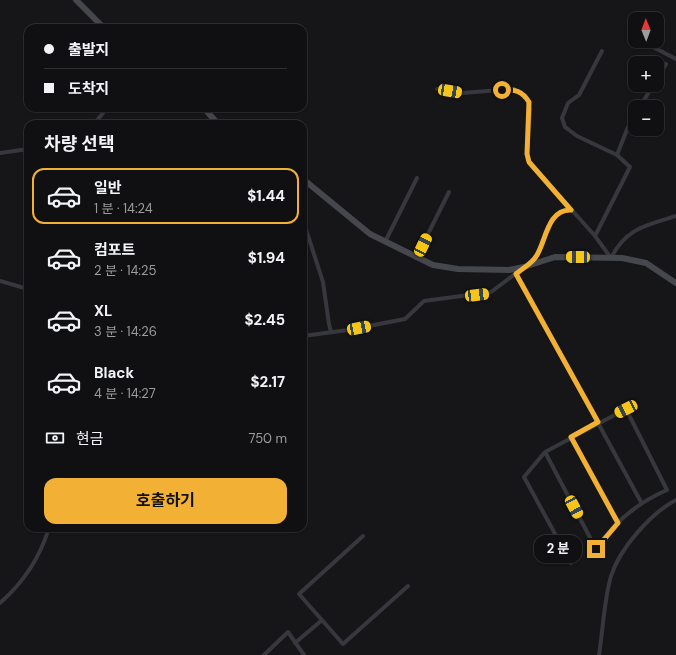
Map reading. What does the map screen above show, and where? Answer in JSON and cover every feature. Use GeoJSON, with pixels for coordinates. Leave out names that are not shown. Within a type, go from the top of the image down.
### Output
{"type":"FeatureCollection","features":[{"type":"Feature","properties":{"kind":"main road"},"geometry":{"type":"LineString","coordinates":[[76,0],[100,24]]}},
{"type":"Feature","properties":{"kind":"main road"},"geometry":{"type":"LineString","coordinates":[[208,112],[214,120]]}},
{"type":"Feature","properties":{"kind":"main road"},"geometry":{"type":"LineString","coordinates":[[307,182],[353,221],[385,242],[433,265],[450,268],[509,270],[555,257],[611,258],[646,263],[676,283]]}},
{"type":"Feature","properties":{"kind":"street"},"geometry":{"type":"LineString","coordinates":[[655,48],[676,59]]}},
{"type":"Feature","properties":{"kind":"street"},"geometry":{"type":"LineString","coordinates":[[595,236],[630,167],[617,156],[577,136],[565,127],[562,118],[568,103],[579,95],[602,51]]}},
{"type":"Feature","properties":{"kind":"street"},"geometry":{"type":"LineString","coordinates":[[437,89],[462,94],[514,89],[526,96],[530,108],[527,154],[529,162],[595,236],[611,258],[618,244],[634,230],[676,216]]}},
{"type":"Feature","properties":{"kind":"street"},"geometry":{"type":"LineString","coordinates":[[97,120],[104,112]]}},
{"type":"Feature","properties":{"kind":"street"},"geometry":{"type":"LineString","coordinates":[[617,156],[628,127]]}},
{"type":"Feature","properties":{"kind":"street"},"geometry":{"type":"LineString","coordinates":[[0,153],[24,150]]}},
{"type":"Feature","properties":{"kind":"street"},"geometry":{"type":"LineString","coordinates":[[385,242],[417,178]]}},
{"type":"Feature","properties":{"kind":"street"},"geometry":{"type":"LineString","coordinates":[[416,258],[449,192]]}},
{"type":"Feature","properties":{"kind":"street"},"geometry":{"type":"LineString","coordinates":[[307,335],[348,330],[405,319],[421,303],[430,299],[486,294],[491,292],[527,266],[537,256],[549,226],[558,214],[565,210],[571,210]]}},
{"type":"Feature","properties":{"kind":"street"},"geometry":{"type":"LineString","coordinates":[[307,232],[323,282],[328,324],[331,332]]}},
{"type":"Feature","properties":{"kind":"street"},"geometry":{"type":"LineString","coordinates":[[516,274],[641,502]]}},
{"type":"Feature","properties":{"kind":"street"},"geometry":{"type":"LineString","coordinates":[[0,281],[24,288]]}},
{"type":"Feature","properties":{"kind":"street"},"geometry":{"type":"LineString","coordinates":[[545,452],[596,549],[618,523],[641,502],[667,490],[626,409],[598,422],[545,452],[524,477],[571,563]]}},
{"type":"Feature","properties":{"kind":"street"},"geometry":{"type":"LineString","coordinates":[[571,437],[618,523]]}},
{"type":"Feature","properties":{"kind":"street"},"geometry":{"type":"LineString","coordinates":[[599,655],[610,585],[615,567],[645,524],[663,508],[676,500]]}},
{"type":"Feature","properties":{"kind":"street"},"geometry":{"type":"LineString","coordinates":[[0,603],[27,574],[42,548],[48,532]]}},
{"type":"Feature","properties":{"kind":"street"},"geometry":{"type":"LineString","coordinates":[[363,536],[300,594],[343,644],[408,586]]}},
{"type":"Feature","properties":{"kind":"street"},"geometry":{"type":"LineString","coordinates":[[295,643],[322,620]]}},
{"type":"Feature","properties":{"kind":"street"},"geometry":{"type":"LineString","coordinates":[[264,655],[288,632],[304,655]]}},
{"type":"Feature","properties":{"kind":"route"},"geometry":{"type":"LineString","coordinates":[[502,90],[514,89],[526,96],[530,108],[527,154],[529,162],[571,210],[565,210],[558,214],[543,237],[537,256],[529,266],[524,267],[516,274],[598,422],[571,437],[618,523],[600,542],[596,549]]}}]}
